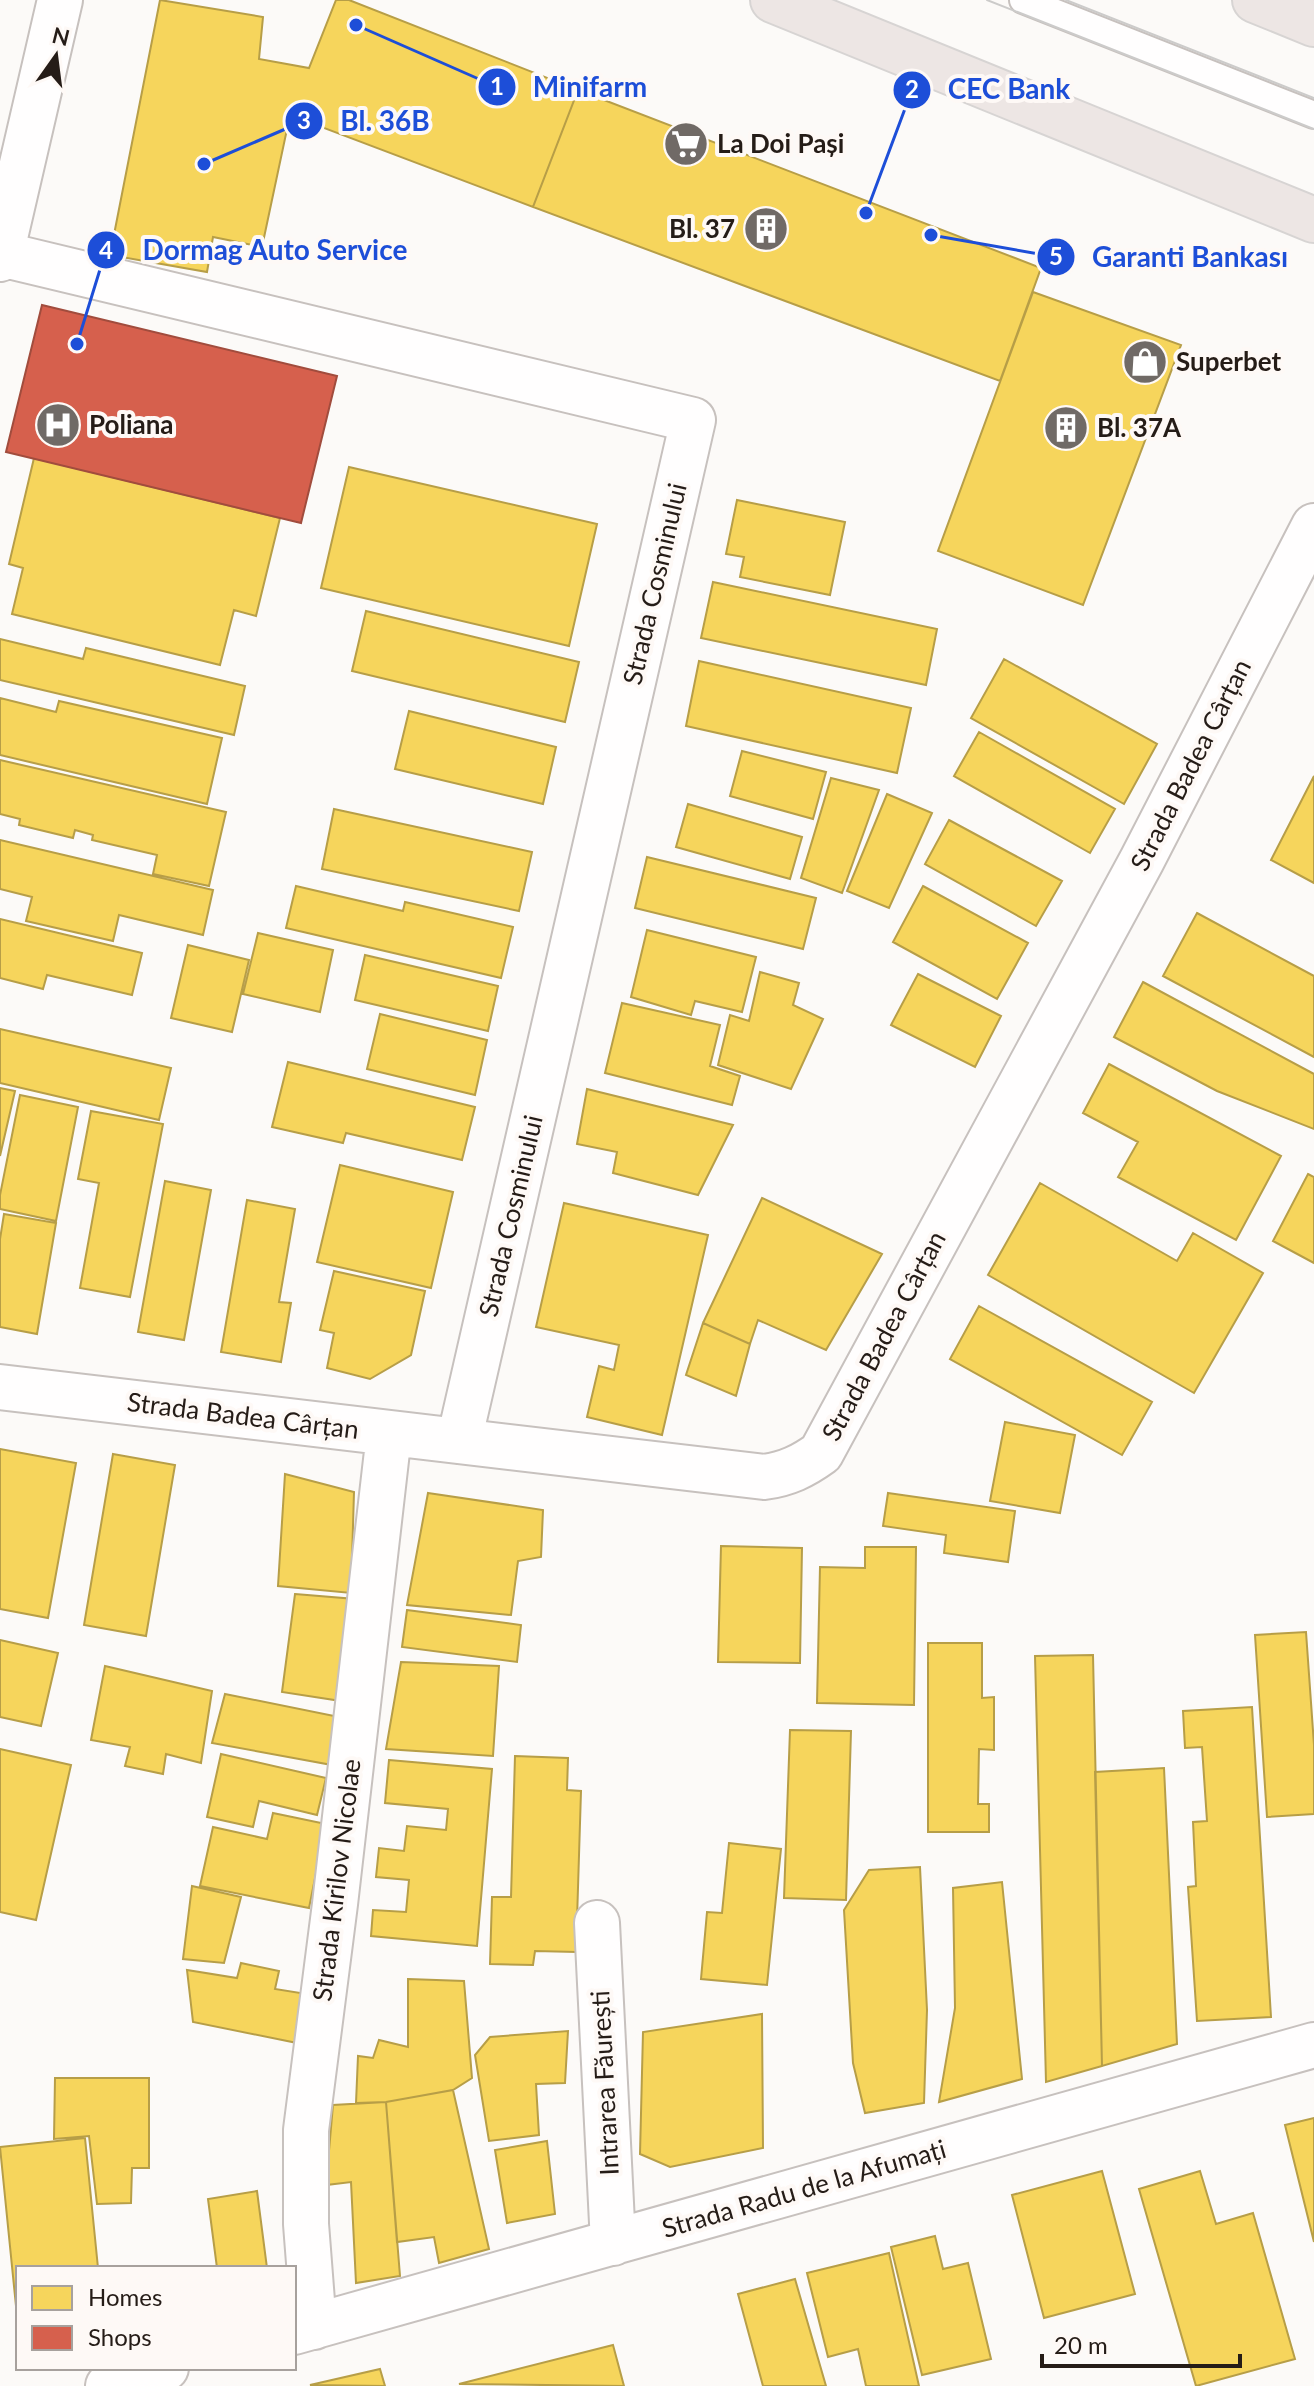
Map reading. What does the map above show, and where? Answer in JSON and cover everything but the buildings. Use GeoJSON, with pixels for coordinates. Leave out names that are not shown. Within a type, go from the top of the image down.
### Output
{"type":"FeatureCollection","features":[{"type":"Feature","properties":{"kind":"main road"},"geometry":{"type":"LineString","coordinates":[[773,0],[1314,220]]}},
{"type":"Feature","properties":{"kind":"main road"},"geometry":{"type":"LineString","coordinates":[[1255,0],[1314,24]]}},
{"type":"Feature","properties":{"kind":"street"},"geometry":{"type":"LineString","coordinates":[[1,256],[60,0]]}},
{"type":"Feature","properties":{"kind":"street","name":"Strada Cosminului"},"geometry":{"type":"LineString","coordinates":[[1,256],[693,420],[459,1441]]}},
{"type":"Feature","properties":{"kind":"street","name":"Strada Badea Cârțan"},"geometry":{"type":"LineString","coordinates":[[0,1387],[764,1477],[784,1474],[805,1465],[821,1453],[1142,860],[1314,526]]}},
{"type":"Feature","properties":{"kind":"street","name":"Strada Kirilov Nicolae"},"geometry":{"type":"LineString","coordinates":[[304,2329],[306,2130],[389,1434]]}},
{"type":"Feature","properties":{"kind":"street","name":"Intrarea Făurești"},"geometry":{"type":"LineString","coordinates":[[597,1923],[613,2243]]}},
{"type":"Feature","properties":{"kind":"street","name":"Strada Radu de la Afumați"},"geometry":{"type":"LineString","coordinates":[[304,2329],[1314,2045]]}},
{"type":"Feature","properties":{"kind":"street"},"geometry":{"type":"LineString","coordinates":[[108,2386],[160,2370]]}},
{"type":"Feature","properties":{"kind":"lane"},"geometry":{"type":"LineString","coordinates":[[1023,0],[1314,115]]}},
{"type":"Feature","properties":{"kind":"tram line"},"geometry":{"type":"LineString","coordinates":[[987,0],[1314,129]]}},
{"type":"Feature","properties":{"kind":"tram line"},"geometry":{"type":"LineString","coordinates":[[1066,0],[1314,98]]}},
{"type":"Feature","properties":{"kind":"place","name":"Minifarm"},"geometry":{"type":"Point","coordinates":[356,25]}},
{"type":"Feature","properties":{"kind":"place","name":"La Doi Pași"},"geometry":{"type":"Point","coordinates":[686,144]}},
{"type":"Feature","properties":{"kind":"place","name":"Bl. 36B"},"geometry":{"type":"Point","coordinates":[204,164]}},
{"type":"Feature","properties":{"kind":"place","name":"CEC Bank"},"geometry":{"type":"Point","coordinates":[866,213]}},
{"type":"Feature","properties":{"kind":"place","name":"Bl. 37"},"geometry":{"type":"Point","coordinates":[766,229]}},
{"type":"Feature","properties":{"kind":"place","name":"Garanti Bankası"},"geometry":{"type":"Point","coordinates":[931,235]}},
{"type":"Feature","properties":{"kind":"place","name":"Dormag Auto Service"},"geometry":{"type":"Point","coordinates":[77,344]}},
{"type":"Feature","properties":{"kind":"place","name":"Superbet"},"geometry":{"type":"Point","coordinates":[1145,362]}},
{"type":"Feature","properties":{"kind":"place","name":"Poliana"},"geometry":{"type":"Point","coordinates":[58,425]}},
{"type":"Feature","properties":{"kind":"place","name":"Bl. 37A"},"geometry":{"type":"Point","coordinates":[1066,428]}}]}
